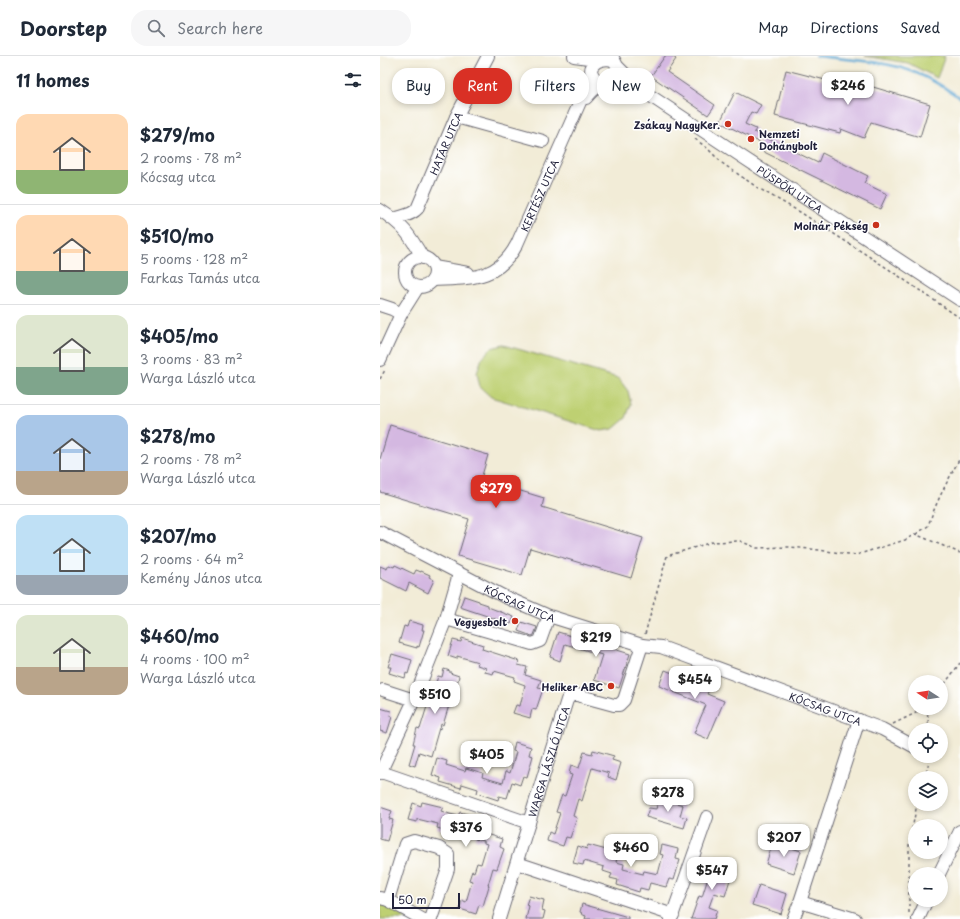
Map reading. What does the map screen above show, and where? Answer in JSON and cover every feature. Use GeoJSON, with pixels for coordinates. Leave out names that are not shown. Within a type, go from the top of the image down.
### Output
{"type":"FeatureCollection","features":[{"type":"Feature","properties":{"kind":"street","name":"HATÁR UTCA"},"geometry":{"type":"LineString","coordinates":[[397,223],[404,215],[413,213],[417,209],[456,117],[488,56]]}},
{"type":"Feature","properties":{"kind":"street"},"geometry":{"type":"LineString","coordinates":[[579,107],[595,63],[606,56],[614,61]]}},
{"type":"Feature","properties":{"kind":"street"},"geometry":{"type":"LineString","coordinates":[[576,57],[595,63]]}},
{"type":"Feature","properties":{"kind":"street"},"geometry":{"type":"LineString","coordinates":[[595,63],[597,80]]}},
{"type":"Feature","properties":{"kind":"street"},"geometry":{"type":"LineString","coordinates":[[579,107],[593,90],[597,88]]}},
{"type":"Feature","properties":{"kind":"street","name":"PÜSPÖKI UTCA"},"geometry":{"type":"LineString","coordinates":[[655,99],[960,300]]}},
{"type":"Feature","properties":{"kind":"street","name":"KERTÉSZ UTCA"},"geometry":{"type":"LineString","coordinates":[[433,280],[473,278],[498,267],[510,257],[579,107]]}},
{"type":"Feature","properties":{"kind":"street"},"geometry":{"type":"LineString","coordinates":[[456,117],[543,141]]}},
{"type":"Feature","properties":{"kind":"street"},"geometry":{"type":"LineString","coordinates":[[380,210],[397,223],[411,237],[423,258]]}},
{"type":"Feature","properties":{"kind":"street"},"geometry":{"type":"LineString","coordinates":[[397,223],[408,243],[410,262],[406,271],[408,280],[402,302],[401,314]]}},
{"type":"Feature","properties":{"kind":"street"},"geometry":{"type":"LineString","coordinates":[[408,280],[414,286],[426,286],[435,276],[434,268],[431,262],[423,258],[418,258],[410,262]]}},
{"type":"Feature","properties":{"kind":"street"},"geometry":{"type":"LineString","coordinates":[[434,268],[468,273],[487,273]]}},
{"type":"Feature","properties":{"kind":"street"},"geometry":{"type":"LineString","coordinates":[[380,360],[401,314],[418,287]]}},
{"type":"Feature","properties":{"kind":"street"},"geometry":{"type":"LineString","coordinates":[[380,305],[401,314]]}},
{"type":"Feature","properties":{"kind":"street","name":"KÓCSAG UTCA"},"geometry":{"type":"LineString","coordinates":[[380,532],[503,596],[549,616],[642,645],[661,647],[859,720],[882,729],[908,743]]}},
{"type":"Feature","properties":{"kind":"street"},"geometry":{"type":"LineString","coordinates":[[380,773],[414,700],[446,619],[459,574]]}},
{"type":"Feature","properties":{"kind":"street"},"geometry":{"type":"LineString","coordinates":[[446,619],[532,644],[540,641],[549,616]]}},
{"type":"Feature","properties":{"kind":"street","name":"WARGA LÁSZLÓ UTCA"},"geometry":{"type":"LineString","coordinates":[[499,919],[567,700],[571,695],[577,695],[619,705],[624,700],[642,645]]}},
{"type":"Feature","properties":{"kind":"street"},"geometry":{"type":"LineString","coordinates":[[383,690],[414,700]]}},
{"type":"Feature","properties":{"kind":"street"},"geometry":{"type":"LineString","coordinates":[[793,919],[800,902],[859,720]]}},
{"type":"Feature","properties":{"kind":"street","name":"WARGA LÁSZLÓ UTCA"},"geometry":{"type":"LineString","coordinates":[[380,773],[529,823]]}},
{"type":"Feature","properties":{"kind":"street"},"geometry":{"type":"LineString","coordinates":[[517,863],[672,917],[707,817]]}},
{"type":"Feature","properties":{"kind":"street"},"geometry":{"type":"LineString","coordinates":[[942,867],[960,831]]}},
{"type":"Feature","properties":{"kind":"street"},"geometry":{"type":"LineString","coordinates":[[422,919],[384,899],[405,844],[414,840],[438,848],[448,854],[448,870],[431,919]]}},
{"type":"Feature","properties":{"kind":"street"},"geometry":{"type":"LineString","coordinates":[[800,902],[855,919]]}},
{"type":"Feature","properties":{"kind":"street"},"geometry":{"type":"LineString","coordinates":[[918,919],[924,907]]}},
{"type":"Feature","properties":{"kind":"path"},"geometry":{"type":"LineString","coordinates":[[693,138],[706,147],[722,163],[758,188],[800,212],[887,268],[960,318]]}},
{"type":"Feature","properties":{"kind":"path"},"geometry":{"type":"LineString","coordinates":[[642,645],[668,556],[712,542],[740,541],[757,548],[789,547],[856,555],[905,540],[928,526],[931,516],[960,458]]}},
{"type":"Feature","properties":{"kind":"path"},"geometry":{"type":"LineString","coordinates":[[915,534],[960,553]]}},
{"type":"Feature","properties":{"kind":"path"},"geometry":{"type":"LineString","coordinates":[[948,679],[960,663]]}},
{"type":"Feature","properties":{"kind":"path"},"geometry":{"type":"LineString","coordinates":[[882,729],[912,715]]}},
{"type":"Feature","properties":{"kind":"path"},"geometry":{"type":"LineString","coordinates":[[909,919],[909,845],[916,811]]}},
{"type":"Feature","properties":{"kind":"green space"},"geometry":{"type":"Polygon","coordinates":[[[865,56],[945,56],[937,78],[908,63],[865,56]]]}},
{"type":"Feature","properties":{"kind":"green space"},"geometry":{"type":"Polygon","coordinates":[[[504,345],[618,378],[628,391],[631,404],[626,418],[613,429],[601,431],[491,397],[480,387],[477,373],[482,358],[491,348],[504,345]]]}},
{"type":"Feature","properties":{"kind":"green space"},"geometry":{"type":"Polygon","coordinates":[[[380,903],[408,919],[380,919],[380,903]]]}},
{"type":"Feature","properties":{"kind":"building"},"geometry":{"type":"Polygon","coordinates":[[[665,56],[672,56],[676,59],[667,72],[715,105],[708,115],[655,79],[655,70],[665,56]]]}},
{"type":"Feature","properties":{"kind":"building"},"geometry":{"type":"Polygon","coordinates":[[[786,70],[861,89],[863,84],[930,104],[920,137],[871,122],[864,138],[841,129],[840,133],[775,116],[786,70]]]}},
{"type":"Feature","properties":{"kind":"building"},"geometry":{"type":"Polygon","coordinates":[[[735,92],[761,105],[756,114],[751,112],[745,124],[756,129],[754,132],[818,163],[822,153],[868,176],[864,183],[887,194],[880,209],[758,149],[761,143],[720,122],[735,92]]]}},
{"type":"Feature","properties":{"kind":"building"},"geometry":{"type":"Polygon","coordinates":[[[390,425],[488,455],[481,479],[544,498],[542,507],[643,538],[631,578],[530,548],[522,575],[458,556],[469,519],[380,492],[380,459],[390,425]]]}},
{"type":"Feature","properties":{"kind":"building"},"geometry":{"type":"Polygon","coordinates":[[[389,565],[394,567],[395,565],[414,574],[416,570],[430,575],[429,577],[434,580],[428,593],[409,583],[406,591],[380,578],[380,566],[387,569],[389,565]]]}},
{"type":"Feature","properties":{"kind":"building"},"geometry":{"type":"Polygon","coordinates":[[[464,596],[514,617],[511,624],[460,607],[464,596]]]}},
{"type":"Feature","properties":{"kind":"building"},"geometry":{"type":"Polygon","coordinates":[[[409,621],[423,625],[422,630],[424,630],[419,647],[417,646],[417,648],[399,643],[404,626],[407,627],[409,621]]]}},
{"type":"Feature","properties":{"kind":"building"},"geometry":{"type":"Polygon","coordinates":[[[521,622],[537,627],[534,635],[532,636],[518,631],[521,622]]]}},
{"type":"Feature","properties":{"kind":"building"},"geometry":{"type":"Polygon","coordinates":[[[558,632],[630,654],[619,688],[594,680],[602,655],[565,644],[560,661],[550,657],[558,632]]]}},
{"type":"Feature","properties":{"kind":"building"},"geometry":{"type":"Polygon","coordinates":[[[462,638],[483,645],[482,649],[519,661],[518,665],[527,667],[525,675],[541,680],[538,688],[543,689],[536,710],[532,709],[530,718],[513,713],[516,705],[520,706],[525,685],[514,681],[515,677],[494,671],[493,674],[485,672],[486,668],[477,665],[478,662],[457,656],[457,659],[448,656],[453,640],[461,642],[462,638]]]}},
{"type":"Feature","properties":{"kind":"building"},"geometry":{"type":"Polygon","coordinates":[[[392,654],[412,660],[408,674],[406,673],[405,678],[389,673],[391,667],[388,667],[392,654]]]}},
{"type":"Feature","properties":{"kind":"building"},"geometry":{"type":"Polygon","coordinates":[[[444,669],[459,676],[454,698],[452,697],[443,725],[441,724],[440,729],[439,728],[431,756],[419,752],[415,766],[409,764],[415,744],[413,744],[417,728],[420,729],[438,676],[442,677],[444,669]]]}},
{"type":"Feature","properties":{"kind":"building"},"geometry":{"type":"Polygon","coordinates":[[[665,670],[710,688],[707,694],[724,701],[708,739],[694,733],[706,705],[659,686],[665,670]]]}},
{"type":"Feature","properties":{"kind":"building"},"geometry":{"type":"Polygon","coordinates":[[[380,708],[391,711],[390,716],[392,717],[387,733],[380,731],[380,708]]]}},
{"type":"Feature","properties":{"kind":"building"},"geometry":{"type":"Polygon","coordinates":[[[515,742],[531,747],[529,755],[533,756],[527,777],[523,776],[520,785],[512,782],[507,798],[499,796],[498,800],[477,793],[478,789],[462,784],[461,788],[440,782],[441,778],[432,775],[437,758],[447,761],[446,765],[465,771],[466,768],[483,773],[482,777],[503,783],[506,771],[510,773],[516,752],[513,751],[515,742]]]}},
{"type":"Feature","properties":{"kind":"building"},"geometry":{"type":"Polygon","coordinates":[[[593,750],[614,756],[612,760],[621,763],[616,780],[608,777],[609,773],[592,768],[582,801],[578,799],[573,816],[577,818],[570,838],[566,837],[563,846],[547,841],[549,832],[553,834],[560,813],[556,812],[562,795],[565,796],[572,775],[569,774],[571,765],[579,768],[584,752],[592,754],[593,750]]]}},
{"type":"Feature","properties":{"kind":"building"},"geometry":{"type":"Polygon","coordinates":[[[659,798],[683,805],[680,816],[687,818],[684,828],[646,817],[649,808],[656,809],[659,798]]]}},
{"type":"Feature","properties":{"kind":"building"},"geometry":{"type":"Polygon","coordinates":[[[422,802],[443,807],[441,811],[450,814],[458,816],[460,812],[480,818],[479,822],[489,825],[486,834],[502,839],[500,847],[504,849],[497,869],[493,868],[483,906],[479,905],[476,914],[460,909],[462,900],[466,902],[472,881],[469,880],[472,871],[474,872],[477,863],[481,864],[487,844],[484,843],[484,841],[475,839],[476,835],[455,829],[454,833],[437,828],[438,824],[417,819],[417,822],[408,820],[413,803],[421,806],[422,802]]]}},
{"type":"Feature","properties":{"kind":"building"},"geometry":{"type":"Polygon","coordinates":[[[380,807],[392,811],[389,819],[393,820],[387,841],[380,839],[380,807]]]}},
{"type":"Feature","properties":{"kind":"building"},"geometry":{"type":"Polygon","coordinates":[[[773,842],[801,851],[794,873],[766,864],[773,842]]]}},
{"type":"Feature","properties":{"kind":"building"},"geometry":{"type":"Polygon","coordinates":[[[588,845],[610,851],[608,856],[617,858],[616,862],[624,864],[623,869],[643,874],[644,871],[658,874],[663,855],[660,854],[662,845],[678,849],[676,859],[680,860],[674,880],[669,879],[666,887],[650,883],[648,890],[640,888],[639,892],[617,885],[618,880],[610,878],[612,874],[603,871],[604,867],[584,861],[583,865],[573,863],[578,846],[587,849],[588,845]]]}},
{"type":"Feature","properties":{"kind":"building"},"geometry":{"type":"Polygon","coordinates":[[[714,859],[724,862],[722,869],[732,873],[725,896],[714,893],[709,907],[717,910],[714,919],[691,919],[699,896],[702,897],[714,859]]]}},
{"type":"Feature","properties":{"kind":"building"},"geometry":{"type":"Polygon","coordinates":[[[759,885],[787,894],[781,914],[752,905],[759,885]]]}},
{"type":"Feature","properties":{"kind":"building"},"geometry":{"type":"Polygon","coordinates":[[[529,896],[544,900],[542,910],[545,911],[543,919],[526,919],[529,906],[526,905],[529,896]]]}},
{"type":"Feature","properties":{"kind":"building"},"geometry":{"type":"Polygon","coordinates":[[[582,904],[628,917],[628,919],[585,919],[586,916],[580,912],[582,904]]]}},
{"type":"Feature","properties":{"kind":"waterway"},"geometry":{"type":"LineString","coordinates":[[816,56],[850,59],[895,66],[920,74],[934,81],[960,98]]}},
{"type":"Feature","properties":{"kind":"place","name":"Zsákay NagyKer."},"geometry":{"type":"Point","coordinates":[728,124]}},
{"type":"Feature","properties":{"kind":"place","name":"Nemzeti Dohánybolt"},"geometry":{"type":"Point","coordinates":[751,139]}},
{"type":"Feature","properties":{"kind":"place","name":"Molnár Pékség"},"geometry":{"type":"Point","coordinates":[876,225]}},
{"type":"Feature","properties":{"kind":"place","name":"Vegyesbolt"},"geometry":{"type":"Point","coordinates":[515,621]}},
{"type":"Feature","properties":{"kind":"place","name":"Heliker ABC"},"geometry":{"type":"Point","coordinates":[611,686]}}]}
